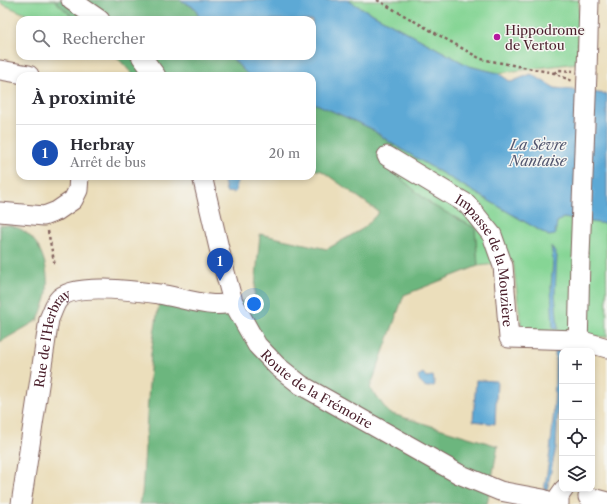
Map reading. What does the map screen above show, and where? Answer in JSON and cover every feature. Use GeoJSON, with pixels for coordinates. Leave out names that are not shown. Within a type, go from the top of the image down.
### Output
{"type":"FeatureCollection","features":[{"type":"Feature","properties":{"kind":"street"},"geometry":{"type":"LineString","coordinates":[[71,0],[94,16]]}},
{"type":"Feature","properties":{"kind":"street"},"geometry":{"type":"LineString","coordinates":[[589,0],[579,77],[579,345],[607,348]]}},
{"type":"Feature","properties":{"kind":"street"},"geometry":{"type":"LineString","coordinates":[[144,60],[153,72]]}},
{"type":"Feature","properties":{"kind":"street"},"geometry":{"type":"LineString","coordinates":[[0,70],[16,73]]}},
{"type":"Feature","properties":{"kind":"street","name":"Impasse de la Mouzière"},"geometry":{"type":"LineString","coordinates":[[387,156],[467,204],[492,235],[503,266],[509,338],[579,345]]}},
{"type":"Feature","properties":{"kind":"street"},"geometry":{"type":"LineString","coordinates":[[0,212],[44,216],[57,211],[73,200],[78,190],[79,180]]}},
{"type":"Feature","properties":{"kind":"street","name":"Route de la Frémoire"},"geometry":{"type":"LineString","coordinates":[[203,180],[222,261],[234,302],[257,345],[277,366],[301,385],[459,474],[500,491],[556,498]]}},
{"type":"Feature","properties":{"kind":"street","name":"Rue de l'Herbray"},"geometry":{"type":"LineString","coordinates":[[21,504],[49,319],[58,300],[71,291],[91,288],[158,294],[211,304],[226,305],[234,302]]}},
{"type":"Feature","properties":{"kind":"path"},"geometry":{"type":"LineString","coordinates":[[377,0],[481,59],[579,77]]}},
{"type":"Feature","properties":{"kind":"path"},"geometry":{"type":"LineString","coordinates":[[44,216],[55,266]]}},
{"type":"Feature","properties":{"kind":"green space"},"geometry":{"type":"Polygon","coordinates":[[[0,0],[54,0],[72,16],[30,16],[0,3],[0,0]]]}},
{"type":"Feature","properties":{"kind":"green space"},"geometry":{"type":"Polygon","coordinates":[[[54,0],[180,0],[195,8],[198,16],[72,16],[54,0]]]}},
{"type":"Feature","properties":{"kind":"green space","name":"Hippodrome de Vertou"},"geometry":{"type":"Polygon","coordinates":[[[347,0],[579,0],[577,63],[498,73],[469,66],[347,0]]]}},
{"type":"Feature","properties":{"kind":"green space"},"geometry":{"type":"Polygon","coordinates":[[[120,60],[234,60],[245,72],[130,72],[120,60]]]}},
{"type":"Feature","properties":{"kind":"green space"},"geometry":{"type":"Polygon","coordinates":[[[316,104],[370,128],[394,145],[386,166],[432,205],[475,228],[478,266],[404,295],[370,388],[389,413],[498,446],[487,504],[139,504],[142,494],[151,353],[159,303],[207,308],[254,299],[260,234],[327,249],[364,228],[379,212],[322,171],[316,170],[316,104]]]}},
{"type":"Feature","properties":{"kind":"green space"},"geometry":{"type":"Polygon","coordinates":[[[394,145],[549,236],[557,222],[563,218],[606,224],[607,337],[522,333],[513,262],[478,266],[475,228],[432,205],[386,166],[394,145]]]}},
{"type":"Feature","properties":{"kind":"green space"},"geometry":{"type":"Polygon","coordinates":[[[0,225],[12,226],[23,230],[38,246],[43,256],[46,268],[47,291],[44,306],[38,320],[0,342],[0,225]]]}},
{"type":"Feature","properties":{"kind":"water","name":"La Sèvre Nantaise"},"geometry":{"type":"Polygon","coordinates":[[[180,0],[347,0],[469,66],[498,73],[511,82],[531,74],[555,88],[607,94],[607,226],[606,224],[563,218],[557,222],[555,235],[549,236],[394,145],[370,128],[316,104],[316,72],[245,72],[234,60],[316,60],[316,16],[198,16],[195,8],[180,0]]]}},
{"type":"Feature","properties":{"kind":"water"},"geometry":{"type":"Polygon","coordinates":[[[224,180],[237,180],[236,191],[234,193],[226,192],[224,180]]]}},
{"type":"Feature","properties":{"kind":"water"},"geometry":{"type":"Polygon","coordinates":[[[551,246],[557,256],[555,293],[558,329],[553,329],[551,287],[553,260],[551,246]]]}},
{"type":"Feature","properties":{"kind":"water"},"geometry":{"type":"Polygon","coordinates":[[[559,344],[559,396],[556,448],[547,490],[544,490],[550,454],[553,418],[555,345],[559,344]]]}},
{"type":"Feature","properties":{"kind":"water"},"geometry":{"type":"Polygon","coordinates":[[[423,373],[426,377],[433,376],[435,385],[426,387],[420,382],[418,376],[423,373]]]}},
{"type":"Feature","properties":{"kind":"water"},"geometry":{"type":"Polygon","coordinates":[[[476,380],[497,381],[495,424],[473,421],[476,380]]]}},
{"type":"Feature","properties":{"kind":"place","name":"Hippodrome de Vertou"},"geometry":{"type":"Point","coordinates":[497,37]}},
{"type":"Feature","properties":{"kind":"place","name":"Herbray"},"geometry":{"type":"Point","coordinates":[220,281]}}]}
